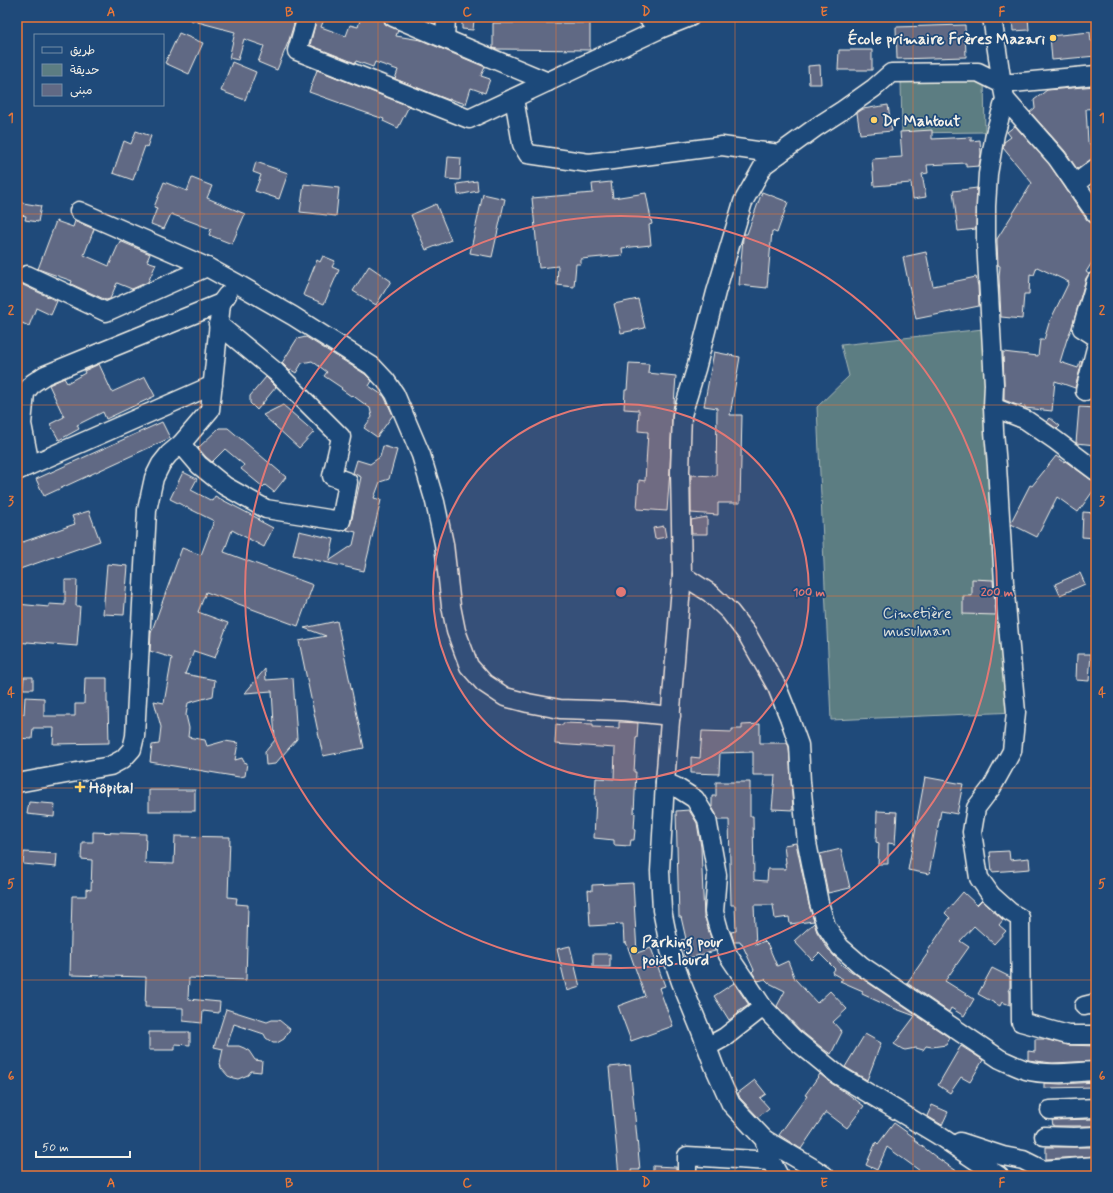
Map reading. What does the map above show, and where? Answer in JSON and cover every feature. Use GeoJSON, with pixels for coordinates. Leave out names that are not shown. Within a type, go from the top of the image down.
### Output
{"type":"FeatureCollection","features":[{"type":"Feature","properties":{"kind":"street"},"geometry":{"type":"LineString","coordinates":[[307,17],[297,51],[468,119],[660,29],[690,17]]}},
{"type":"Feature","properties":{"kind":"street"},"geometry":{"type":"LineString","coordinates":[[393,17],[548,82]]}},
{"type":"Feature","properties":{"kind":"street"},"geometry":{"type":"LineString","coordinates":[[445,39],[446,17]]}},
{"type":"Feature","properties":{"kind":"street"},"geometry":{"type":"LineString","coordinates":[[647,17],[660,29]]}},
{"type":"Feature","properties":{"kind":"street"},"geometry":{"type":"LineString","coordinates":[[992,17],[1003,92],[988,174],[986,241],[994,384],[994,432],[1004,584],[1016,712],[1012,751],[992,787],[976,808],[972,832],[979,878],[991,895],[1010,912],[1020,918],[1021,1022],[1068,1035],[1096,1035]]}},
{"type":"Feature","properties":{"kind":"street"},"geometry":{"type":"LineString","coordinates":[[825,1176],[764,1139],[731,1104],[680,982],[670,950],[662,910],[660,871],[665,782],[682,575],[680,471],[682,415],[696,369],[718,285],[743,202],[764,165],[815,128],[856,101],[891,73],[978,72],[1003,92],[1057,158],[1096,213]]}},
{"type":"Feature","properties":{"kind":"street"},"geometry":{"type":"LineString","coordinates":[[1003,92],[1096,75]]}},
{"type":"Feature","properties":{"kind":"street"},"geometry":{"type":"LineString","coordinates":[[514,98],[522,144],[528,154],[589,163],[722,146],[779,154]]}},
{"type":"Feature","properties":{"kind":"street"},"geometry":{"type":"LineString","coordinates":[[1075,184],[1096,168]]}},
{"type":"Feature","properties":{"kind":"street"},"geometry":{"type":"LineString","coordinates":[[79,211],[207,267],[236,283],[293,316],[372,366],[386,381],[395,394],[421,454],[435,502],[444,544],[451,606],[456,631],[469,666],[484,684],[505,697],[528,704],[560,708],[623,711],[671,716]]}},
{"type":"Feature","properties":{"kind":"street"},"geometry":{"type":"LineString","coordinates":[[27,275],[106,312],[207,267]]}},
{"type":"Feature","properties":{"kind":"street"},"geometry":{"type":"LineString","coordinates":[[1096,281],[1082,328],[1096,337]]}},
{"type":"Feature","properties":{"kind":"street"},"geometry":{"type":"LineString","coordinates":[[212,385],[24,468],[22,424],[26,393],[33,383],[46,375],[220,303],[236,283]]}},
{"type":"Feature","properties":{"kind":"street"},"geometry":{"type":"LineString","coordinates":[[17,783],[110,766],[123,759],[132,749],[135,736],[146,510],[154,478],[161,464],[169,454],[181,444],[210,410],[220,303]]}},
{"type":"Feature","properties":{"kind":"street"},"geometry":{"type":"LineString","coordinates":[[181,444],[199,465],[226,486],[266,509],[341,521],[348,482],[332,476],[341,437],[276,372],[218,324]]}},
{"type":"Feature","properties":{"kind":"street"},"geometry":{"type":"LineString","coordinates":[[1085,391],[1096,348]]}},
{"type":"Feature","properties":{"kind":"street"},"geometry":{"type":"LineString","coordinates":[[993,407],[1026,420],[1096,471]]}},
{"type":"Feature","properties":{"kind":"street"},"geometry":{"type":"LineString","coordinates":[[682,575],[710,593],[730,612],[747,634],[777,687],[789,717],[798,746],[807,843],[819,903],[826,926],[840,946],[862,966],[1000,1059],[1028,1070],[1046,1073],[1096,1071]]}},
{"type":"Feature","properties":{"kind":"street"},"geometry":{"type":"LineString","coordinates":[[665,782],[695,799],[707,819],[717,875],[714,912],[719,930],[728,955],[763,1007],[794,1039],[838,1075],[938,1135],[999,1176]]}},
{"type":"Feature","properties":{"kind":"street"},"geometry":{"type":"LineString","coordinates":[[707,1047],[725,1037],[763,1007]]}},
{"type":"Feature","properties":{"kind":"street"},"geometry":{"type":"LineString","coordinates":[[1050,1110],[1096,1108]]}},
{"type":"Feature","properties":{"kind":"street"},"geometry":{"type":"LineString","coordinates":[[938,1135],[1002,1156],[1023,1160],[1043,1170],[1096,1166]]}},
{"type":"Feature","properties":{"kind":"street"},"geometry":{"type":"LineString","coordinates":[[1044,1136],[1096,1136]]}},
{"type":"Feature","properties":{"kind":"street"},"geometry":{"type":"LineString","coordinates":[[687,1176],[688,1156],[775,1169],[764,1139]]}},
{"type":"Feature","properties":{"kind":"green space"},"geometry":{"type":"Polygon","coordinates":[[[984,79],[985,132],[902,133],[901,80],[984,79]]]}},
{"type":"Feature","properties":{"kind":"green space","name":"Cimetière musulman"},"geometry":{"type":"Polygon","coordinates":[[[983,329],[1016,712],[831,720],[817,407],[849,376],[841,345],[983,329]]]}},
{"type":"Feature","properties":{"kind":"building"},"geometry":{"type":"Polygon","coordinates":[[[190,17],[296,17],[277,70],[258,62],[264,46],[244,39],[238,60],[229,58],[235,32],[190,20],[190,17]]]}},
{"type":"Feature","properties":{"kind":"building"},"geometry":{"type":"Polygon","coordinates":[[[317,17],[325,17],[321,27],[346,36],[350,25],[358,27],[361,17],[383,17],[385,24],[398,30],[396,36],[421,40],[485,67],[481,76],[490,79],[485,93],[471,88],[466,104],[449,100],[395,79],[398,70],[375,62],[373,67],[356,61],[355,63],[310,45],[317,17]]]}},
{"type":"Feature","properties":{"kind":"building"},"geometry":{"type":"Polygon","coordinates":[[[1012,17],[1028,17],[1029,30],[1013,31],[1012,17]]]}},
{"type":"Feature","properties":{"kind":"building"},"geometry":{"type":"Polygon","coordinates":[[[462,19],[474,20],[473,30],[462,29],[462,19]]]}},
{"type":"Feature","properties":{"kind":"building"},"geometry":{"type":"Polygon","coordinates":[[[493,23],[590,23],[590,50],[493,48],[493,23]]]}},
{"type":"Feature","properties":{"kind":"building"},"geometry":{"type":"Polygon","coordinates":[[[965,25],[966,57],[897,59],[896,27],[965,25]]]}},
{"type":"Feature","properties":{"kind":"building"},"geometry":{"type":"Polygon","coordinates":[[[1090,32],[1091,41],[1095,41],[1096,56],[1052,60],[1050,36],[1090,32]]]}},
{"type":"Feature","properties":{"kind":"building"},"geometry":{"type":"Polygon","coordinates":[[[179,33],[203,43],[189,74],[165,63],[179,33]]]}},
{"type":"Feature","properties":{"kind":"building"},"geometry":{"type":"Polygon","coordinates":[[[839,50],[872,50],[872,70],[838,70],[839,50]]]}},
{"type":"Feature","properties":{"kind":"building"},"geometry":{"type":"Polygon","coordinates":[[[232,62],[256,72],[245,100],[221,91],[232,62]]]}},
{"type":"Feature","properties":{"kind":"building"},"geometry":{"type":"Polygon","coordinates":[[[820,65],[821,84],[809,84],[808,66],[820,65]]]}},
{"type":"Feature","properties":{"kind":"building"},"geometry":{"type":"Polygon","coordinates":[[[317,70],[409,106],[398,128],[383,121],[384,119],[309,92],[317,70]]]}},
{"type":"Feature","properties":{"kind":"building"},"geometry":{"type":"Polygon","coordinates":[[[1096,86],[1096,108],[1086,109],[1088,142],[1096,151],[1096,158],[1090,160],[1077,169],[1065,151],[1030,112],[1035,108],[1034,100],[1047,90],[1096,86]]]}},
{"type":"Feature","properties":{"kind":"building","name":"Dr Mahtout"},"geometry":{"type":"Polygon","coordinates":[[[888,105],[892,131],[860,134],[857,113],[863,109],[888,105]]]}},
{"type":"Feature","properties":{"kind":"building"},"geometry":{"type":"Polygon","coordinates":[[[1015,126],[1049,164],[1087,220],[1096,224],[1096,256],[1086,272],[1089,274],[1086,278],[1060,362],[1078,368],[1080,361],[1082,362],[1075,388],[1055,381],[1052,411],[1025,408],[1025,406],[1017,405],[1004,400],[1003,352],[1038,356],[1040,340],[1044,340],[1049,323],[1069,282],[1037,267],[1034,275],[1030,274],[1029,294],[1024,294],[1022,319],[1001,317],[999,277],[1000,266],[998,265],[997,239],[1032,183],[1003,148],[1004,142],[1011,137],[1007,132],[1015,126]]]}},
{"type":"Feature","properties":{"kind":"building"},"geometry":{"type":"Polygon","coordinates":[[[932,130],[932,139],[971,137],[971,141],[980,140],[981,154],[979,166],[966,167],[966,163],[927,165],[928,173],[922,174],[926,197],[913,199],[911,183],[874,186],[872,159],[902,157],[900,132],[932,130]]]}},
{"type":"Feature","properties":{"kind":"building"},"geometry":{"type":"Polygon","coordinates":[[[136,131],[151,136],[147,147],[145,146],[133,180],[113,173],[124,141],[131,144],[136,131]]]}},
{"type":"Feature","properties":{"kind":"building"},"geometry":{"type":"Polygon","coordinates":[[[448,157],[461,158],[460,180],[446,179],[448,157]]]}},
{"type":"Feature","properties":{"kind":"building"},"geometry":{"type":"Polygon","coordinates":[[[256,162],[288,173],[279,199],[255,191],[261,175],[253,172],[256,162]]]}},
{"type":"Feature","properties":{"kind":"building"},"geometry":{"type":"Polygon","coordinates":[[[192,178],[212,186],[207,198],[245,214],[232,244],[209,235],[211,229],[171,214],[164,229],[151,224],[157,208],[154,207],[164,182],[187,191],[192,178]]]}},
{"type":"Feature","properties":{"kind":"building"},"geometry":{"type":"Polygon","coordinates":[[[477,181],[478,191],[458,195],[457,184],[477,181]]]}},
{"type":"Feature","properties":{"kind":"building"},"geometry":{"type":"Polygon","coordinates":[[[611,182],[613,198],[646,193],[652,224],[649,225],[651,245],[622,248],[623,255],[581,259],[581,264],[576,264],[574,287],[557,285],[558,266],[539,268],[532,198],[593,193],[592,184],[611,182]]]}},
{"type":"Feature","properties":{"kind":"building"},"geometry":{"type":"Polygon","coordinates":[[[304,184],[339,188],[336,216],[300,212],[304,184]]]}},
{"type":"Feature","properties":{"kind":"building"},"geometry":{"type":"Polygon","coordinates":[[[977,188],[976,229],[958,231],[953,191],[977,188]]]}},
{"type":"Feature","properties":{"kind":"building"},"geometry":{"type":"Polygon","coordinates":[[[762,192],[788,202],[777,233],[772,231],[767,288],[739,285],[743,238],[744,234],[747,234],[762,192]]]}},
{"type":"Feature","properties":{"kind":"building"},"geometry":{"type":"Polygon","coordinates":[[[483,194],[505,199],[492,257],[470,253],[483,194]]]}},
{"type":"Feature","properties":{"kind":"building"},"geometry":{"type":"Polygon","coordinates":[[[17,202],[41,206],[38,222],[25,220],[26,216],[17,214],[17,202]]]}},
{"type":"Feature","properties":{"kind":"building"},"geometry":{"type":"Polygon","coordinates":[[[436,204],[451,240],[426,250],[411,215],[436,204]]]}},
{"type":"Feature","properties":{"kind":"building"},"geometry":{"type":"Polygon","coordinates":[[[56,221],[73,227],[75,221],[94,229],[84,255],[109,266],[120,241],[150,254],[147,261],[156,264],[148,282],[132,289],[117,283],[110,299],[106,300],[71,284],[72,281],[38,269],[56,221]]]}},
{"type":"Feature","properties":{"kind":"building"},"geometry":{"type":"Polygon","coordinates":[[[926,252],[933,286],[976,277],[979,306],[916,319],[903,257],[926,252]]]}},
{"type":"Feature","properties":{"kind":"building"},"geometry":{"type":"Polygon","coordinates":[[[323,256],[335,261],[332,267],[339,270],[324,304],[303,295],[317,260],[320,262],[323,256]]]}},
{"type":"Feature","properties":{"kind":"building"},"geometry":{"type":"Polygon","coordinates":[[[369,266],[391,281],[376,305],[353,291],[369,266]]]}},
{"type":"Feature","properties":{"kind":"building"},"geometry":{"type":"Polygon","coordinates":[[[17,280],[23,285],[57,301],[51,315],[36,308],[29,326],[17,321],[17,280]]]}},
{"type":"Feature","properties":{"kind":"building"},"geometry":{"type":"Polygon","coordinates":[[[638,299],[645,328],[621,333],[614,304],[638,299]]]}},
{"type":"Feature","properties":{"kind":"building"},"geometry":{"type":"Polygon","coordinates":[[[306,337],[365,374],[372,381],[369,386],[384,396],[393,415],[377,437],[364,428],[372,417],[370,408],[324,376],[327,372],[312,361],[302,363],[296,373],[291,370],[290,371],[282,363],[297,339],[306,337]]]}},
{"type":"Feature","properties":{"kind":"building"},"geometry":{"type":"Polygon","coordinates":[[[714,352],[740,357],[730,415],[742,415],[740,503],[718,503],[718,515],[691,513],[691,475],[716,476],[717,408],[704,406],[714,352]]]}},
{"type":"Feature","properties":{"kind":"building"},"geometry":{"type":"Polygon","coordinates":[[[629,363],[649,364],[648,373],[676,376],[672,415],[667,511],[637,509],[639,480],[645,481],[648,432],[638,431],[639,410],[624,409],[629,363]]]}},
{"type":"Feature","properties":{"kind":"building"},"geometry":{"type":"Polygon","coordinates":[[[99,364],[112,392],[145,377],[155,396],[106,419],[103,412],[77,425],[79,429],[59,440],[50,424],[64,417],[49,385],[64,378],[67,383],[85,373],[84,371],[99,364]]]}},
{"type":"Feature","properties":{"kind":"building"},"geometry":{"type":"Polygon","coordinates":[[[266,377],[276,387],[257,410],[250,403],[250,396],[266,377]]]}},
{"type":"Feature","properties":{"kind":"building"},"geometry":{"type":"Polygon","coordinates":[[[283,405],[314,432],[299,448],[263,415],[283,405]]]}},
{"type":"Feature","properties":{"kind":"building"},"geometry":{"type":"Polygon","coordinates":[[[1079,407],[1096,408],[1096,445],[1076,443],[1079,407]]]}},
{"type":"Feature","properties":{"kind":"building"},"geometry":{"type":"Polygon","coordinates":[[[1050,418],[1060,426],[1057,429],[1047,422],[1050,418]]]}},
{"type":"Feature","properties":{"kind":"building"},"geometry":{"type":"Polygon","coordinates":[[[162,422],[170,438],[44,496],[36,479],[162,422]]]}},
{"type":"Feature","properties":{"kind":"building"},"geometry":{"type":"Polygon","coordinates":[[[219,428],[228,428],[286,477],[274,492],[265,485],[263,487],[241,469],[244,465],[225,449],[212,462],[198,448],[219,428]]]}},
{"type":"Feature","properties":{"kind":"building"},"geometry":{"type":"Polygon","coordinates":[[[383,446],[397,450],[389,479],[380,482],[374,498],[381,500],[364,571],[293,555],[299,531],[334,539],[329,561],[353,545],[356,532],[347,530],[351,523],[361,477],[353,473],[357,460],[370,464],[380,457],[383,446]]]}},
{"type":"Feature","properties":{"kind":"building"},"geometry":{"type":"Polygon","coordinates":[[[1056,456],[1090,479],[1096,481],[1096,487],[1078,512],[1057,497],[1037,537],[1011,524],[1011,522],[1030,485],[1032,486],[1056,456]]]}},
{"type":"Feature","properties":{"kind":"building"},"geometry":{"type":"Polygon","coordinates":[[[183,472],[197,479],[191,490],[212,501],[215,496],[273,528],[264,547],[232,530],[224,552],[313,585],[298,626],[206,592],[198,612],[228,623],[215,658],[194,651],[185,674],[215,680],[213,696],[188,703],[186,715],[189,728],[188,737],[205,740],[207,746],[225,741],[238,743],[235,760],[242,758],[244,762],[247,763],[245,776],[239,777],[150,762],[152,745],[159,744],[161,727],[154,701],[164,703],[172,658],[150,651],[151,633],[182,548],[201,555],[214,521],[170,499],[183,472]]]}},
{"type":"Feature","properties":{"kind":"building"},"geometry":{"type":"Polygon","coordinates":[[[89,511],[100,541],[17,570],[17,544],[75,524],[72,516],[89,511]]]}},
{"type":"Feature","properties":{"kind":"building"},"geometry":{"type":"Polygon","coordinates":[[[1083,512],[1096,513],[1096,538],[1082,537],[1083,512]]]}},
{"type":"Feature","properties":{"kind":"building"},"geometry":{"type":"Polygon","coordinates":[[[707,517],[707,534],[692,534],[691,520],[707,517]]]}},
{"type":"Feature","properties":{"kind":"building"},"geometry":{"type":"Polygon","coordinates":[[[664,526],[666,537],[655,539],[653,528],[664,526]]]}},
{"type":"Feature","properties":{"kind":"building"},"geometry":{"type":"Polygon","coordinates":[[[107,564],[128,566],[124,615],[103,614],[107,564]]]}},
{"type":"Feature","properties":{"kind":"building"},"geometry":{"type":"Polygon","coordinates":[[[1080,573],[1085,584],[1060,595],[1055,584],[1080,573]]]}},
{"type":"Feature","properties":{"kind":"building"},"geometry":{"type":"Polygon","coordinates":[[[972,579],[993,580],[996,615],[963,614],[963,596],[972,596],[972,579]]]}},
{"type":"Feature","properties":{"kind":"building"},"geometry":{"type":"Polygon","coordinates":[[[65,580],[77,580],[76,606],[80,606],[77,646],[17,642],[17,604],[49,607],[49,604],[65,605],[65,580]]]}},
{"type":"Feature","properties":{"kind":"building"},"geometry":{"type":"Polygon","coordinates":[[[337,621],[364,748],[323,756],[299,641],[326,636],[304,628],[337,621]]]}},
{"type":"Feature","properties":{"kind":"building"},"geometry":{"type":"Polygon","coordinates":[[[1077,654],[1091,654],[1089,681],[1076,680],[1077,654]]]}},
{"type":"Feature","properties":{"kind":"building"},"geometry":{"type":"Polygon","coordinates":[[[265,669],[266,680],[293,678],[297,739],[275,764],[266,765],[265,752],[275,740],[272,691],[245,693],[265,669]]]}},
{"type":"Feature","properties":{"kind":"building"},"geometry":{"type":"Polygon","coordinates":[[[24,677],[33,677],[33,689],[23,689],[24,677]]]}},
{"type":"Feature","properties":{"kind":"building"},"geometry":{"type":"Polygon","coordinates":[[[85,678],[107,678],[109,743],[53,744],[54,728],[33,728],[32,739],[17,738],[17,714],[24,714],[25,697],[44,698],[44,716],[75,716],[75,704],[84,704],[85,678]]]}},
{"type":"Feature","properties":{"kind":"building"},"geometry":{"type":"Polygon","coordinates":[[[619,722],[638,723],[634,772],[636,772],[634,813],[635,830],[634,840],[631,840],[630,846],[614,845],[614,840],[594,838],[596,778],[614,779],[615,748],[555,744],[556,724],[593,724],[593,727],[619,728],[619,722]]]}},
{"type":"Feature","properties":{"kind":"building"},"geometry":{"type":"Polygon","coordinates":[[[760,724],[760,743],[787,743],[789,747],[793,810],[772,809],[775,775],[753,775],[753,752],[720,753],[719,774],[691,773],[691,757],[700,758],[702,731],[732,732],[732,729],[742,729],[742,725],[760,724]]]}},
{"type":"Feature","properties":{"kind":"building"},"geometry":{"type":"Polygon","coordinates":[[[925,777],[963,784],[957,814],[941,811],[929,874],[908,870],[925,777]]]}},
{"type":"Feature","properties":{"kind":"building"},"geometry":{"type":"Polygon","coordinates":[[[716,782],[750,782],[750,816],[753,816],[754,880],[767,881],[768,869],[786,869],[784,845],[796,843],[809,905],[814,921],[790,924],[789,917],[775,919],[773,905],[754,905],[756,945],[764,941],[768,945],[777,966],[788,961],[795,979],[817,1003],[830,991],[847,1009],[833,1022],[842,1032],[831,1054],[801,1031],[777,1006],[785,991],[769,983],[765,979],[758,981],[752,972],[754,970],[742,944],[740,942],[734,942],[731,932],[736,931],[735,905],[731,905],[729,820],[718,820],[712,807],[712,796],[716,796],[716,782]]]}},
{"type":"Feature","properties":{"kind":"building"},"geometry":{"type":"Polygon","coordinates":[[[149,790],[195,790],[195,811],[149,811],[149,790]]]}},
{"type":"Feature","properties":{"kind":"building"},"geometry":{"type":"Polygon","coordinates":[[[29,802],[55,804],[54,817],[27,814],[29,802]]]}},
{"type":"Feature","properties":{"kind":"building"},"geometry":{"type":"Polygon","coordinates":[[[689,810],[697,823],[701,847],[704,918],[715,951],[685,959],[681,940],[686,939],[681,917],[679,917],[676,811],[689,810]]]}},
{"type":"Feature","properties":{"kind":"building"},"geometry":{"type":"Polygon","coordinates":[[[877,811],[897,812],[895,844],[888,843],[888,864],[878,864],[879,843],[876,842],[877,811]]]}},
{"type":"Feature","properties":{"kind":"building"},"geometry":{"type":"Polygon","coordinates":[[[93,832],[146,834],[145,863],[174,864],[175,836],[230,837],[228,897],[237,898],[236,904],[248,905],[246,980],[189,978],[188,999],[220,1002],[219,1013],[203,1011],[202,1023],[183,1021],[183,1008],[145,1007],[146,977],[70,975],[72,896],[86,896],[86,889],[91,890],[92,860],[81,859],[82,842],[93,842],[93,832]]]}},
{"type":"Feature","properties":{"kind":"building"},"geometry":{"type":"Polygon","coordinates":[[[841,849],[850,888],[828,893],[820,854],[841,849]]]}},
{"type":"Feature","properties":{"kind":"building"},"geometry":{"type":"Polygon","coordinates":[[[1009,851],[1010,860],[1029,858],[1030,869],[992,872],[990,852],[1009,851]]]}},
{"type":"Feature","properties":{"kind":"building"},"geometry":{"type":"Polygon","coordinates":[[[24,852],[57,854],[56,867],[23,864],[24,852]]]}},
{"type":"Feature","properties":{"kind":"building"},"geometry":{"type":"Polygon","coordinates":[[[633,883],[637,953],[651,948],[665,986],[659,988],[673,1026],[631,1041],[618,1006],[645,996],[626,942],[624,943],[623,924],[590,926],[588,890],[592,891],[592,885],[633,883]]]}},
{"type":"Feature","properties":{"kind":"building"},"geometry":{"type":"Polygon","coordinates":[[[963,892],[977,905],[982,900],[1003,920],[999,925],[1006,931],[994,944],[974,926],[960,941],[969,947],[945,981],[974,999],[964,1016],[951,1008],[949,1012],[907,983],[950,918],[945,913],[963,892]]]}},
{"type":"Feature","properties":{"kind":"building"},"geometry":{"type":"Polygon","coordinates":[[[814,923],[817,932],[828,949],[842,965],[950,1038],[946,1045],[932,1047],[926,1046],[923,1050],[916,1048],[905,1050],[894,1044],[915,1016],[862,994],[863,991],[840,981],[843,979],[832,973],[835,969],[819,953],[812,960],[794,941],[814,923]]]}},
{"type":"Feature","properties":{"kind":"building"},"geometry":{"type":"Polygon","coordinates":[[[570,946],[580,987],[567,991],[557,949],[570,946]]]}},
{"type":"Feature","properties":{"kind":"building"},"geometry":{"type":"Polygon","coordinates":[[[593,954],[610,954],[610,967],[593,967],[593,954]]]}},
{"type":"Feature","properties":{"kind":"building"},"geometry":{"type":"Polygon","coordinates":[[[992,968],[1010,977],[1010,987],[1008,991],[1010,992],[1010,1005],[1002,1002],[1000,1006],[978,994],[992,968]]]}},
{"type":"Feature","properties":{"kind":"building"},"geometry":{"type":"Polygon","coordinates":[[[734,983],[749,1005],[729,1020],[714,996],[734,983]]]}},
{"type":"Feature","properties":{"kind":"building"},"geometry":{"type":"Polygon","coordinates":[[[226,1009],[267,1022],[279,1020],[290,1029],[284,1039],[277,1043],[273,1043],[266,1038],[264,1034],[234,1024],[227,1046],[239,1046],[249,1051],[255,1060],[262,1061],[261,1072],[251,1071],[248,1075],[238,1079],[228,1076],[221,1068],[220,1063],[223,1049],[214,1047],[226,1009]]]}},
{"type":"Feature","properties":{"kind":"building"},"geometry":{"type":"Polygon","coordinates":[[[149,1032],[190,1032],[190,1045],[175,1044],[175,1050],[149,1050],[149,1032]]]}},
{"type":"Feature","properties":{"kind":"building"},"geometry":{"type":"Polygon","coordinates":[[[865,1034],[881,1043],[867,1080],[845,1067],[865,1034]]]}},
{"type":"Feature","properties":{"kind":"building"},"geometry":{"type":"Polygon","coordinates":[[[1035,1039],[1044,1039],[1068,1045],[1096,1046],[1096,1061],[1052,1063],[1028,1060],[1028,1051],[1035,1052],[1035,1039]]]}},
{"type":"Feature","properties":{"kind":"building"},"geometry":{"type":"Polygon","coordinates":[[[961,1046],[983,1060],[970,1082],[961,1077],[950,1093],[938,1085],[961,1046]]]}},
{"type":"Feature","properties":{"kind":"building"},"geometry":{"type":"Polygon","coordinates":[[[630,1065],[640,1170],[631,1170],[632,1176],[619,1176],[609,1067],[630,1065]]]}},
{"type":"Feature","properties":{"kind":"building"},"geometry":{"type":"Polygon","coordinates":[[[820,1074],[864,1106],[847,1128],[826,1112],[801,1149],[779,1135],[807,1096],[805,1095],[820,1074]]]}},
{"type":"Feature","properties":{"kind":"building"},"geometry":{"type":"Polygon","coordinates":[[[755,1080],[766,1094],[760,1098],[769,1108],[758,1117],[740,1098],[738,1093],[755,1080]]]}},
{"type":"Feature","properties":{"kind":"building"},"geometry":{"type":"Polygon","coordinates":[[[1096,1082],[1096,1087],[1044,1088],[1044,1083],[1061,1084],[1096,1082]]]}},
{"type":"Feature","properties":{"kind":"building"},"geometry":{"type":"Polygon","coordinates":[[[932,1105],[948,1112],[942,1125],[927,1116],[932,1105]]]}},
{"type":"Feature","properties":{"kind":"building"},"geometry":{"type":"Polygon","coordinates":[[[1096,1119],[1096,1126],[1053,1126],[1052,1120],[1096,1119]]]}},
{"type":"Feature","properties":{"kind":"building"},"geometry":{"type":"Polygon","coordinates":[[[894,1123],[915,1138],[914,1140],[936,1157],[964,1176],[927,1176],[887,1147],[877,1170],[866,1165],[876,1142],[878,1144],[894,1123]]]}},
{"type":"Feature","properties":{"kind":"building"},"geometry":{"type":"Polygon","coordinates":[[[1046,1147],[1096,1147],[1096,1156],[1046,1159],[1046,1147]]]}},
{"type":"Feature","properties":{"kind":"building"},"geometry":{"type":"Polygon","coordinates":[[[653,1166],[676,1167],[676,1176],[653,1176],[653,1166]]]}},
{"type":"Feature","properties":{"kind":"place","name":"École primaire Frères Mazari"},"geometry":{"type":"Point","coordinates":[1053,38]}},
{"type":"Feature","properties":{"kind":"place","name":"Dr Mahtout"},"geometry":{"type":"Point","coordinates":[874,120]}},
{"type":"Feature","properties":{"kind":"place","name":"Hôpital"},"geometry":{"type":"Point","coordinates":[80,787]}},
{"type":"Feature","properties":{"kind":"place","name":"Parking pour poids lourd"},"geometry":{"type":"Point","coordinates":[634,950]}}]}
